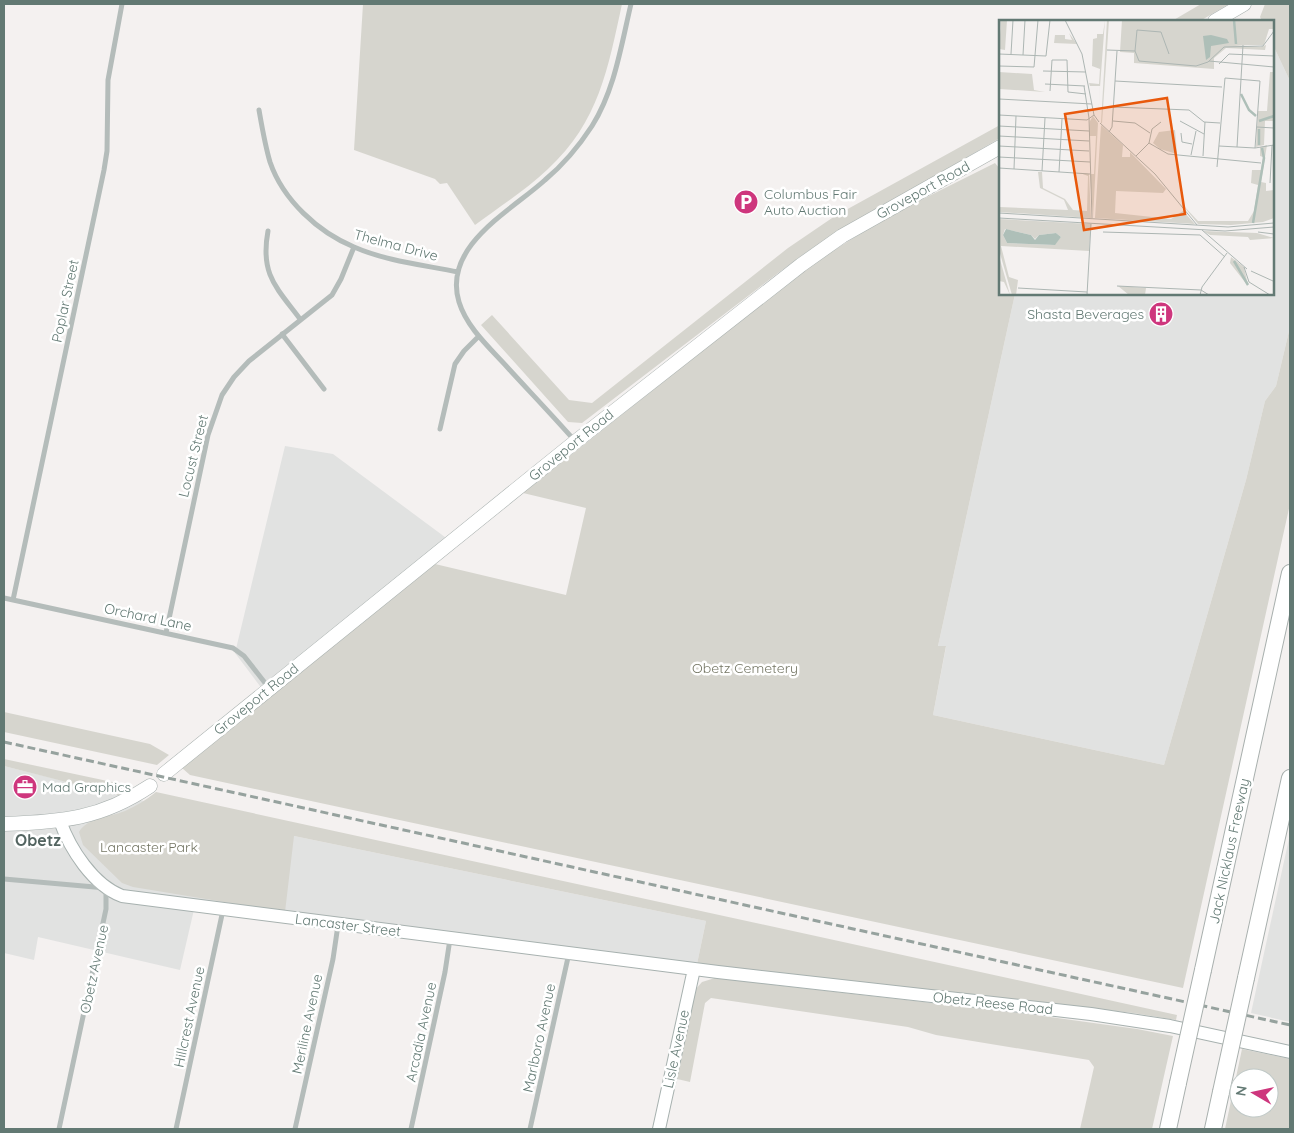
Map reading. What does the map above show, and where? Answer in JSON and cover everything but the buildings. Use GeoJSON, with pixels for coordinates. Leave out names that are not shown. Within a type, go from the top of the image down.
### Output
{"type":"FeatureCollection","features":[{"type":"Feature","properties":{"kind":"highway","name":"Jack Nicklaus Freeway"},"geometry":{"type":"LineString","coordinates":[[1168,1129],[1290,573]]}},
{"type":"Feature","properties":{"kind":"highway"},"geometry":{"type":"LineString","coordinates":[[1213,1129],[1290,778]]}},
{"type":"Feature","properties":{"kind":"main road"},"geometry":{"type":"LineString","coordinates":[[1217,20],[1244,4]]}},
{"type":"Feature","properties":{"kind":"main road","name":"Groveport Road"},"geometry":{"type":"LineString","coordinates":[[164,774],[576,442],[809,259],[863,224],[999,148]]}},
{"type":"Feature","properties":{"kind":"main road"},"geometry":{"type":"LineString","coordinates":[[4,824],[60,821],[85,816],[134,797],[150,786]]}},
{"type":"Feature","properties":{"kind":"street","name":"Poplar Street"},"geometry":{"type":"LineString","coordinates":[[13,600],[104,170],[107,151],[108,80],[122,4]]}},
{"type":"Feature","properties":{"kind":"street"},"geometry":{"type":"LineString","coordinates":[[576,442],[479,336],[465,316],[458,301],[456,286],[461,260],[473,241],[546,180],[577,147],[603,107],[611,85],[630,4]]}},
{"type":"Feature","properties":{"kind":"street","name":"Thelma Drive"},"geometry":{"type":"LineString","coordinates":[[259,110],[271,163],[289,196],[312,221],[340,241],[354,248],[458,272]]}},
{"type":"Feature","properties":{"kind":"street"},"geometry":{"type":"LineString","coordinates":[[268,231],[265,260],[270,274],[276,288],[300,319]]}},
{"type":"Feature","properties":{"kind":"street","name":"Locust Street"},"geometry":{"type":"LineString","coordinates":[[166,633],[208,435],[222,395],[234,377],[249,361],[332,295],[354,248]]}},
{"type":"Feature","properties":{"kind":"street"},"geometry":{"type":"LineString","coordinates":[[282,334],[324,389]]}},
{"type":"Feature","properties":{"kind":"street"},"geometry":{"type":"LineString","coordinates":[[440,429],[455,364],[464,351],[479,336]]}},
{"type":"Feature","properties":{"kind":"street","name":"Orchard Lane"},"geometry":{"type":"LineString","coordinates":[[4,598],[233,648],[244,656],[270,689]]}},
{"type":"Feature","properties":{"kind":"street"},"geometry":{"type":"LineString","coordinates":[[60,821],[67,841],[74,853],[106,888]]}},
{"type":"Feature","properties":{"kind":"street","name":"Lancaster Street"},"geometry":{"type":"LineString","coordinates":[[4,879],[106,888],[122,896],[694,969]]}},
{"type":"Feature","properties":{"kind":"street","name":"Obetz Avenue"},"geometry":{"type":"LineString","coordinates":[[59,1129],[106,909],[106,888]]}},
{"type":"Feature","properties":{"kind":"street","name":"Hillcrest Avenue"},"geometry":{"type":"LineString","coordinates":[[176,1129],[223,909]]}},
{"type":"Feature","properties":{"kind":"street","name":"Meriline Avenue"},"geometry":{"type":"LineString","coordinates":[[295,1129],[338,924]]}},
{"type":"Feature","properties":{"kind":"street","name":"Arcadia Avenue"},"geometry":{"type":"LineString","coordinates":[[412,1129],[445,972],[450,938]]}},
{"type":"Feature","properties":{"kind":"street","name":"Marlboro Avenue"},"geometry":{"type":"LineString","coordinates":[[530,1129],[569,952]]}},
{"type":"Feature","properties":{"kind":"street","name":"Obetz Reese Road"},"geometry":{"type":"LineString","coordinates":[[694,969],[1091,1014],[1170,1026],[1290,1052]]}},
{"type":"Feature","properties":{"kind":"street","name":"Lisle Avenue"},"geometry":{"type":"LineString","coordinates":[[659,1129],[694,969]]}},
{"type":"Feature","properties":{"kind":"shaded area"},"geometry":{"type":"Polygon","coordinates":[[[1274,47],[1290,81],[1290,327],[1276,386],[1265,401],[1246,480],[1164,765],[933,715],[946,647],[938,646],[1015,295],[1274,295],[1274,47]]]}},
{"type":"Feature","properties":{"kind":"shaded area"},"geometry":{"type":"Polygon","coordinates":[[[285,446],[333,454],[457,546],[269,698],[235,653],[285,446]]]}},
{"type":"Feature","properties":{"kind":"shaded area"},"geometry":{"type":"Polygon","coordinates":[[[4,766],[294,836],[706,921],[697,964],[196,901],[180,970],[38,937],[34,960],[4,953],[4,766]]]}},
{"type":"Feature","properties":{"kind":"shaded area"},"geometry":{"type":"Polygon","coordinates":[[[1290,834],[1290,1022],[1251,1013],[1290,834]]]}},
{"type":"Feature","properties":{"kind":"green space"},"geometry":{"type":"Polygon","coordinates":[[[363,4],[622,4],[612,50],[599,93],[579,132],[565,151],[540,177],[475,225],[447,183],[440,184],[435,179],[354,150],[363,4]]]}},
{"type":"Feature","properties":{"kind":"green space"},"geometry":{"type":"Polygon","coordinates":[[[1201,4],[1229,4],[1202,20],[1174,20],[1201,4]]]}},
{"type":"Feature","properties":{"kind":"green space"},"geometry":{"type":"Polygon","coordinates":[[[1265,4],[1290,4],[1290,81],[1274,47],[1274,20],[1262,20],[1260,17],[1265,4]]]}},
{"type":"Feature","properties":{"kind":"green space"},"geometry":{"type":"Polygon","coordinates":[[[999,126],[999,139],[811,249],[582,423],[568,422],[481,325],[492,315],[569,400],[592,403],[788,248],[835,216],[999,126]]]}},
{"type":"Feature","properties":{"kind":"green space","name":"Obetz Cemetery"},"geometry":{"type":"Polygon","coordinates":[[[995,163],[999,168],[999,295],[1015,295],[938,646],[946,646],[933,715],[1164,765],[1246,480],[1265,401],[1276,386],[1290,327],[1290,504],[1183,988],[190,775],[182,768],[435,564],[566,595],[586,508],[523,493],[809,266],[885,218],[995,163]]]}},
{"type":"Feature","properties":{"kind":"green space"},"geometry":{"type":"Polygon","coordinates":[[[4,712],[150,744],[169,755],[157,765],[4,732],[4,712]]]}},
{"type":"Feature","properties":{"kind":"green space"},"geometry":{"type":"Polygon","coordinates":[[[4,759],[131,786],[121,796],[4,766],[4,759]]]}},
{"type":"Feature","properties":{"kind":"green space","name":"Lancaster Park"},"geometry":{"type":"Polygon","coordinates":[[[156,792],[1177,1015],[1176,1020],[1133,1013],[697,964],[706,921],[294,836],[285,912],[133,887],[122,883],[83,845],[79,832],[88,823],[125,811],[141,803],[156,792]]]}},
{"type":"Feature","properties":{"kind":"green space"},"geometry":{"type":"Polygon","coordinates":[[[715,978],[1021,1013],[1137,1029],[1173,1036],[1152,1129],[1080,1129],[1094,1067],[1089,1060],[936,1035],[908,1027],[711,998],[705,1003],[690,1082],[673,1078],[695,990],[702,982],[715,978]]]}},
{"type":"Feature","properties":{"kind":"green space"},"geometry":{"type":"Polygon","coordinates":[[[1242,1049],[1290,1059],[1290,1129],[1225,1129],[1229,1110],[1229,1118],[1279,1118],[1279,1068],[1238,1068],[1242,1049]]]}},
{"type":"Feature","properties":{"kind":"railway"},"geometry":{"type":"LineString","coordinates":[[4,742],[1290,1025]]}},
{"type":"Feature","properties":{"kind":"place","name":"Columbus Fair Auto Auction"},"geometry":{"type":"Point","coordinates":[746,202]}},
{"type":"Feature","properties":{"kind":"place","name":"Shasta Beverages"},"geometry":{"type":"Point","coordinates":[1161,314]}},
{"type":"Feature","properties":{"kind":"place","name":"Mad Graphics"},"geometry":{"type":"Point","coordinates":[25,787]}},
{"type":"Feature","properties":{"kind":"district","name":"Obetz"},"geometry":{"type":"Point","coordinates":[38,840]}}]}
